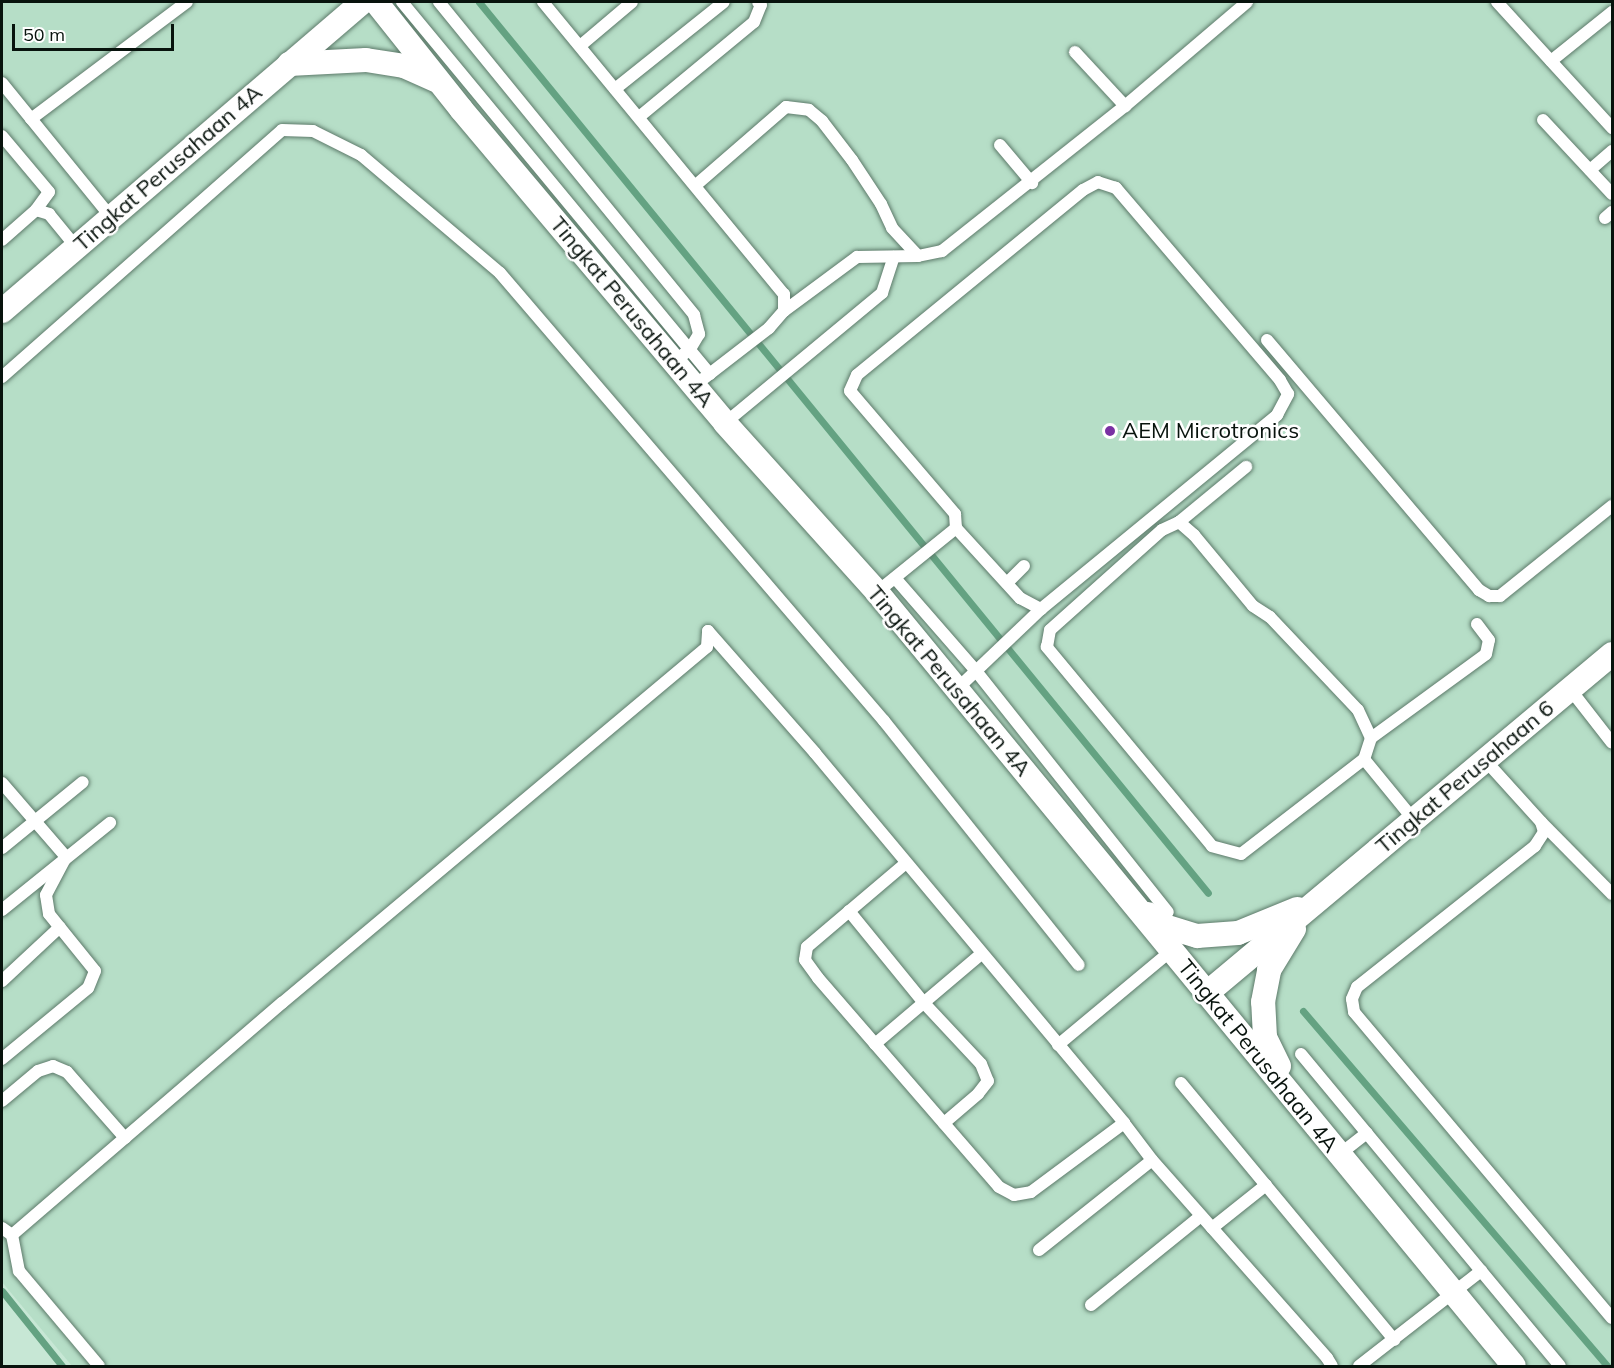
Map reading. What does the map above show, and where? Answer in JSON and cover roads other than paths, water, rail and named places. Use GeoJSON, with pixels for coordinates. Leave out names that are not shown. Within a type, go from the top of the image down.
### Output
{"type":"FeatureCollection","features":[{"type":"Feature","properties":{"kind":"street","name":"Tingkat Perusahaan 4A"},"geometry":{"type":"LineString","coordinates":[[2,311],[363,2]]}},
{"type":"Feature","properties":{"kind":"street","name":"Tingkat Perusahaan 4A"},"geometry":{"type":"LineString","coordinates":[[376,2],[461,109],[702,380],[725,423],[886,585],[957,689],[1128,885],[1172,950],[1514,1366]]}},
{"type":"Feature","properties":{"kind":"street"},"geometry":{"type":"LineString","coordinates":[[289,64],[366,60],[404,66],[435,79],[461,109]]}},
{"type":"Feature","properties":{"kind":"street","name":"Tingkat Perusahaan 6"},"geometry":{"type":"LineString","coordinates":[[1207,993],[1612,654]]}},
{"type":"Feature","properties":{"kind":"street","name":"Tingkat Perusahaan 6"},"geometry":{"type":"LineString","coordinates":[[1128,885],[1161,925],[1197,936],[1238,933],[1317,901]]}},
{"type":"Feature","properties":{"kind":"street","name":"Tingkat Perusahaan 6"},"geometry":{"type":"LineString","coordinates":[[1302,1109],[1264,1037],[1263,1002],[1269,970],[1284,942],[1317,901]]}},
{"type":"Feature","properties":{"kind":"lane"},"geometry":{"type":"LineString","coordinates":[[31,119],[187,2]]}},
{"type":"Feature","properties":{"kind":"lane"},"geometry":{"type":"LineString","coordinates":[[402,2],[682,356],[699,334],[694,315],[439,2]]}},
{"type":"Feature","properties":{"kind":"lane"},"geometry":{"type":"LineString","coordinates":[[580,46],[632,2]]}},
{"type":"Feature","properties":{"kind":"lane"},"geometry":{"type":"LineString","coordinates":[[615,88],[724,2]]}},
{"type":"Feature","properties":{"kind":"lane"},"geometry":{"type":"LineString","coordinates":[[639,117],[754,22],[761,5],[758,2]]}},
{"type":"Feature","properties":{"kind":"lane"},"geometry":{"type":"LineString","coordinates":[[702,380],[769,328],[784,310],[856,257],[918,256],[942,251],[1032,183],[1245,2]]}},
{"type":"Feature","properties":{"kind":"lane"},"geometry":{"type":"LineString","coordinates":[[1497,2],[1612,128]]}},
{"type":"Feature","properties":{"kind":"lane"},"geometry":{"type":"LineString","coordinates":[[548,3],[580,46],[696,184],[784,294],[784,310]]}},
{"type":"Feature","properties":{"kind":"lane"},"geometry":{"type":"LineString","coordinates":[[1551,61],[1612,12]]}},
{"type":"Feature","properties":{"kind":"lane"},"geometry":{"type":"LineString","coordinates":[[1075,51],[1125,106]]}},
{"type":"Feature","properties":{"kind":"lane"},"geometry":{"type":"LineString","coordinates":[[2,83],[111,217]]}},
{"type":"Feature","properties":{"kind":"lane"},"geometry":{"type":"LineString","coordinates":[[696,184],[786,107],[809,110],[822,121],[852,160],[882,204],[892,228],[918,256]]}},
{"type":"Feature","properties":{"kind":"lane"},"geometry":{"type":"LineString","coordinates":[[1543,120],[1612,194]]}},
{"type":"Feature","properties":{"kind":"lane"},"geometry":{"type":"LineString","coordinates":[[2,377],[282,130],[313,131],[361,155],[500,273],[884,721],[1079,965]]}},
{"type":"Feature","properties":{"kind":"lane"},"geometry":{"type":"LineString","coordinates":[[2,136],[48,192],[36,210],[2,240]]}},
{"type":"Feature","properties":{"kind":"lane"},"geometry":{"type":"LineString","coordinates":[[1000,145],[1032,183]]}},
{"type":"Feature","properties":{"kind":"lane"},"geometry":{"type":"LineString","coordinates":[[1590,170],[1612,152]]}},
{"type":"Feature","properties":{"kind":"lane"},"geometry":{"type":"LineString","coordinates":[[957,689],[1041,609],[1277,415],[1288,394],[1280,380],[1116,188],[1098,182],[1083,190],[857,375],[850,391],[955,514],[956,528],[1020,598],[1041,609]]}},
{"type":"Feature","properties":{"kind":"lane"},"geometry":{"type":"LineString","coordinates":[[36,210],[49,214],[76,247]]}},
{"type":"Feature","properties":{"kind":"lane"},"geometry":{"type":"LineString","coordinates":[[725,423],[882,293],[894,257]]}},
{"type":"Feature","properties":{"kind":"lane"},"geometry":{"type":"LineString","coordinates":[[1267,340],[1479,590],[1489,596],[1500,596],[1612,506]]}},
{"type":"Feature","properties":{"kind":"lane"},"geometry":{"type":"LineString","coordinates":[[1246,467],[1179,522],[1162,530],[1050,630],[1047,647],[1212,846],[1241,854],[1364,759],[1371,738],[1486,654],[1489,640],[1477,624]]}},
{"type":"Feature","properties":{"kind":"lane"},"geometry":{"type":"LineString","coordinates":[[1179,522],[1194,535],[1253,606],[1270,617],[1358,710],[1371,738]]}},
{"type":"Feature","properties":{"kind":"lane"},"geometry":{"type":"LineString","coordinates":[[956,528],[886,585],[976,671],[1009,711],[1128,885],[1168,912]]}},
{"type":"Feature","properties":{"kind":"lane"},"geometry":{"type":"LineString","coordinates":[[1007,583],[1024,566]]}},
{"type":"Feature","properties":{"kind":"lane"},"geometry":{"type":"LineString","coordinates":[[12,1235],[707,647],[708,631],[906,863],[1124,1123],[1152,1160],[1328,1358],[1332,1366]]}},
{"type":"Feature","properties":{"kind":"lane"},"geometry":{"type":"LineString","coordinates":[[1570,689],[1612,743]]}},
{"type":"Feature","properties":{"kind":"lane"},"geometry":{"type":"LineString","coordinates":[[989,728],[1009,711]]}},
{"type":"Feature","properties":{"kind":"lane"},"geometry":{"type":"LineString","coordinates":[[1602,730],[1612,721]]}},
{"type":"Feature","properties":{"kind":"lane"},"geometry":{"type":"LineString","coordinates":[[1364,759],[1414,820]]}},
{"type":"Feature","properties":{"kind":"lane"},"geometry":{"type":"LineString","coordinates":[[1485,760],[1541,822],[1612,894]]}},
{"type":"Feature","properties":{"kind":"lane"},"geometry":{"type":"LineString","coordinates":[[2,848],[83,782]]}},
{"type":"Feature","properties":{"kind":"lane"},"geometry":{"type":"LineString","coordinates":[[2,785],[66,857]]}},
{"type":"Feature","properties":{"kind":"lane"},"geometry":{"type":"LineString","coordinates":[[1541,822],[1544,832],[1535,846],[1357,987],[1352,999],[1354,1012],[1612,1318]]}},
{"type":"Feature","properties":{"kind":"lane"},"geometry":{"type":"LineString","coordinates":[[2,910],[110,823]]}},
{"type":"Feature","properties":{"kind":"lane"},"geometry":{"type":"LineString","coordinates":[[2,1059],[88,988],[95,971],[49,914],[46,895],[66,857]]}},
{"type":"Feature","properties":{"kind":"lane"},"geometry":{"type":"LineString","coordinates":[[906,863],[807,947],[806,960],[875,1044],[999,1187],[1014,1195],[1031,1192],[1124,1123]]}},
{"type":"Feature","properties":{"kind":"lane"},"geometry":{"type":"LineString","coordinates":[[849,911],[924,1003],[981,1064],[988,1081],[978,1094],[944,1123]]}},
{"type":"Feature","properties":{"kind":"lane"},"geometry":{"type":"LineString","coordinates":[[2,981],[60,927]]}},
{"type":"Feature","properties":{"kind":"lane"},"geometry":{"type":"LineString","coordinates":[[1058,1045],[1172,950]]}},
{"type":"Feature","properties":{"kind":"lane"},"geometry":{"type":"LineString","coordinates":[[875,1044],[981,954]]}},
{"type":"Feature","properties":{"kind":"lane"},"geometry":{"type":"LineString","coordinates":[[1300,1054],[1560,1366]]}},
{"type":"Feature","properties":{"kind":"lane"},"geometry":{"type":"LineString","coordinates":[[2,1101],[38,1071],[53,1066],[67,1072],[125,1138]]}},
{"type":"Feature","properties":{"kind":"lane"},"geometry":{"type":"LineString","coordinates":[[1181,1083],[1394,1340]]}},
{"type":"Feature","properties":{"kind":"lane"},"geometry":{"type":"LineString","coordinates":[[1340,1154],[1367,1133]]}},
{"type":"Feature","properties":{"kind":"lane"},"geometry":{"type":"LineString","coordinates":[[1039,1250],[1152,1160]]}},
{"type":"Feature","properties":{"kind":"lane"},"geometry":{"type":"LineString","coordinates":[[1212,1228],[1266,1185]]}},
{"type":"Feature","properties":{"kind":"lane"},"geometry":{"type":"LineString","coordinates":[[1091,1305],[1201,1216]]}},
{"type":"Feature","properties":{"kind":"lane"},"geometry":{"type":"LineString","coordinates":[[2,1228],[12,1235],[19,1271],[99,1366]]}},
{"type":"Feature","properties":{"kind":"lane"},"geometry":{"type":"LineString","coordinates":[[1359,1366],[1481,1271]]}},
{"type":"Feature","properties":{"kind":"waterway"},"geometry":{"type":"LineString","coordinates":[[479,2],[1208,893]]}},
{"type":"Feature","properties":{"kind":"waterway"},"geometry":{"type":"LineString","coordinates":[[1303,1011],[1607,1366]]}},
{"type":"Feature","properties":{"kind":"waterway"},"geometry":{"type":"LineString","coordinates":[[2,1291],[62,1366]]}},
{"type":"Feature","properties":{"kind":"place","name":"AEM Microtronics"},"geometry":{"type":"Point","coordinates":[1110,431]}}]}
